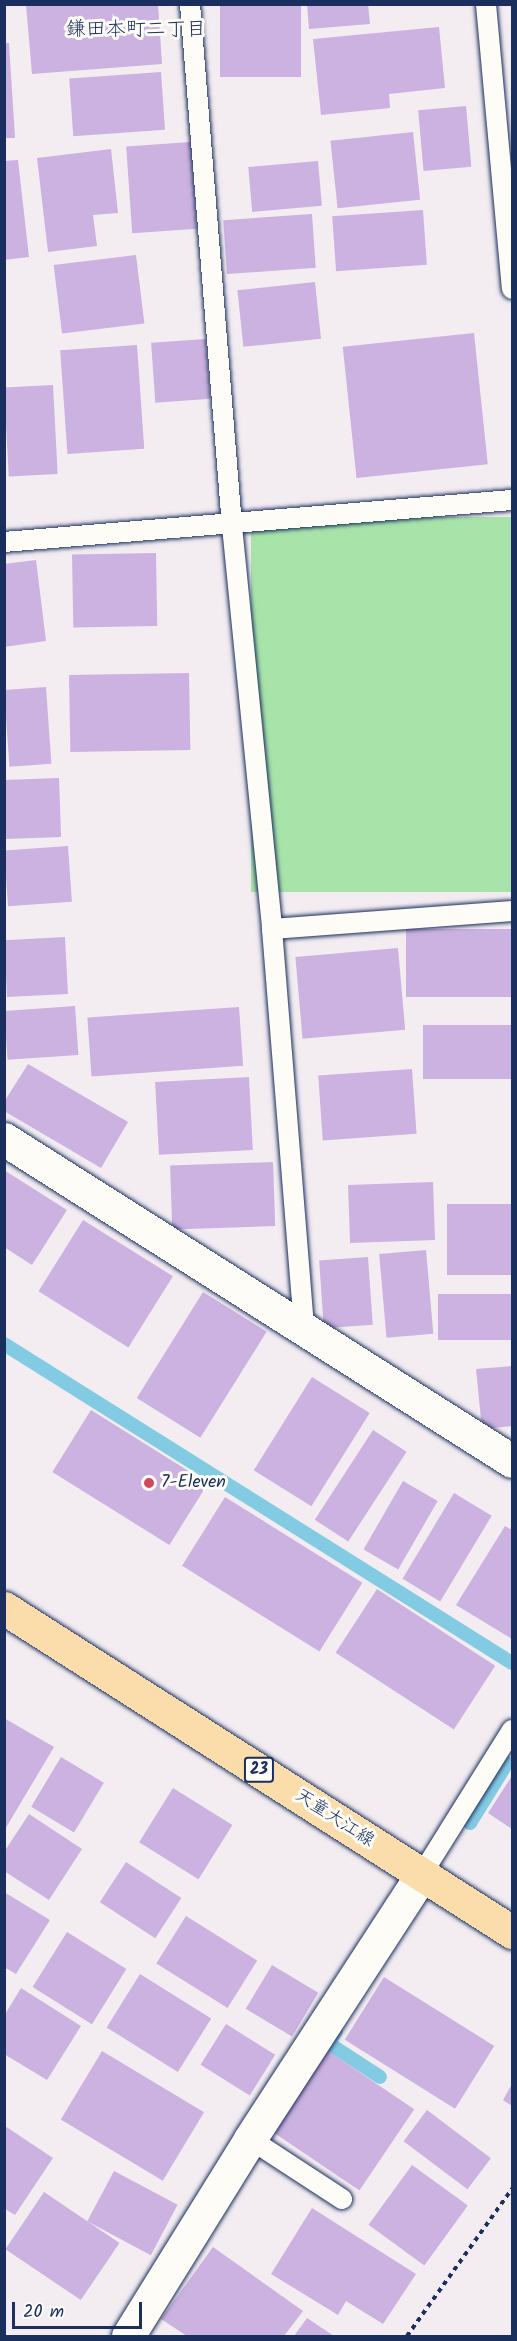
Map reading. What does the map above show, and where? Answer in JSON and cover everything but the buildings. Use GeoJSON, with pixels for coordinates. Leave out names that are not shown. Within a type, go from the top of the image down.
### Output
{"type":"FeatureCollection","features":[{"type":"Feature","properties":{"kind":"main road","name":"天童大江線"},"geometry":{"type":"LineString","coordinates":[[4,1608],[513,1932]]}},
{"type":"Feature","properties":{"kind":"street"},"geometry":{"type":"LineString","coordinates":[[4,1139],[513,1461]]}},
{"type":"Feature","properties":{"kind":"street"},"geometry":{"type":"LineString","coordinates":[[128,2337],[250,2139],[422,1874]]}},
{"type":"Feature","properties":{"kind":"lane"},"geometry":{"type":"LineString","coordinates":[[190,4],[232,526],[272,929],[304,1329]]}},
{"type":"Feature","properties":{"kind":"lane"},"geometry":{"type":"LineString","coordinates":[[486,4],[513,289]]}},
{"type":"Feature","properties":{"kind":"lane"},"geometry":{"type":"LineString","coordinates":[[4,542],[232,526],[513,500]]}},
{"type":"Feature","properties":{"kind":"lane"},"geometry":{"type":"LineString","coordinates":[[272,929],[513,911]]}},
{"type":"Feature","properties":{"kind":"lane"},"geometry":{"type":"LineString","coordinates":[[422,1874],[513,1730]]}},
{"type":"Feature","properties":{"kind":"lane"},"geometry":{"type":"LineString","coordinates":[[250,2139],[342,2199]]}},
{"type":"Feature","properties":{"kind":"path"},"geometry":{"type":"LineString","coordinates":[[407,2337],[513,2189]]}},
{"type":"Feature","properties":{"kind":"green space"},"geometry":{"type":"Polygon","coordinates":[[[251,517],[512,517],[512,892],[251,892],[251,517]]]}},
{"type":"Feature","properties":{"kind":"waterway"},"geometry":{"type":"LineString","coordinates":[[4,1344],[512,1663]]}},
{"type":"Feature","properties":{"kind":"waterway"},"geometry":{"type":"LineString","coordinates":[[470,1823],[507,1763]]}},
{"type":"Feature","properties":{"kind":"waterway"},"geometry":{"type":"LineString","coordinates":[[336,2031],[328,2043],[380,2077]]}},
{"type":"Feature","properties":{"kind":"place","name":"7-Eleven"},"geometry":{"type":"Point","coordinates":[149,1483]}},
{"type":"Feature","properties":{"kind":"district","name":"鎌田本町二丁目"},"geometry":{"type":"Point","coordinates":[136,30]}}]}
